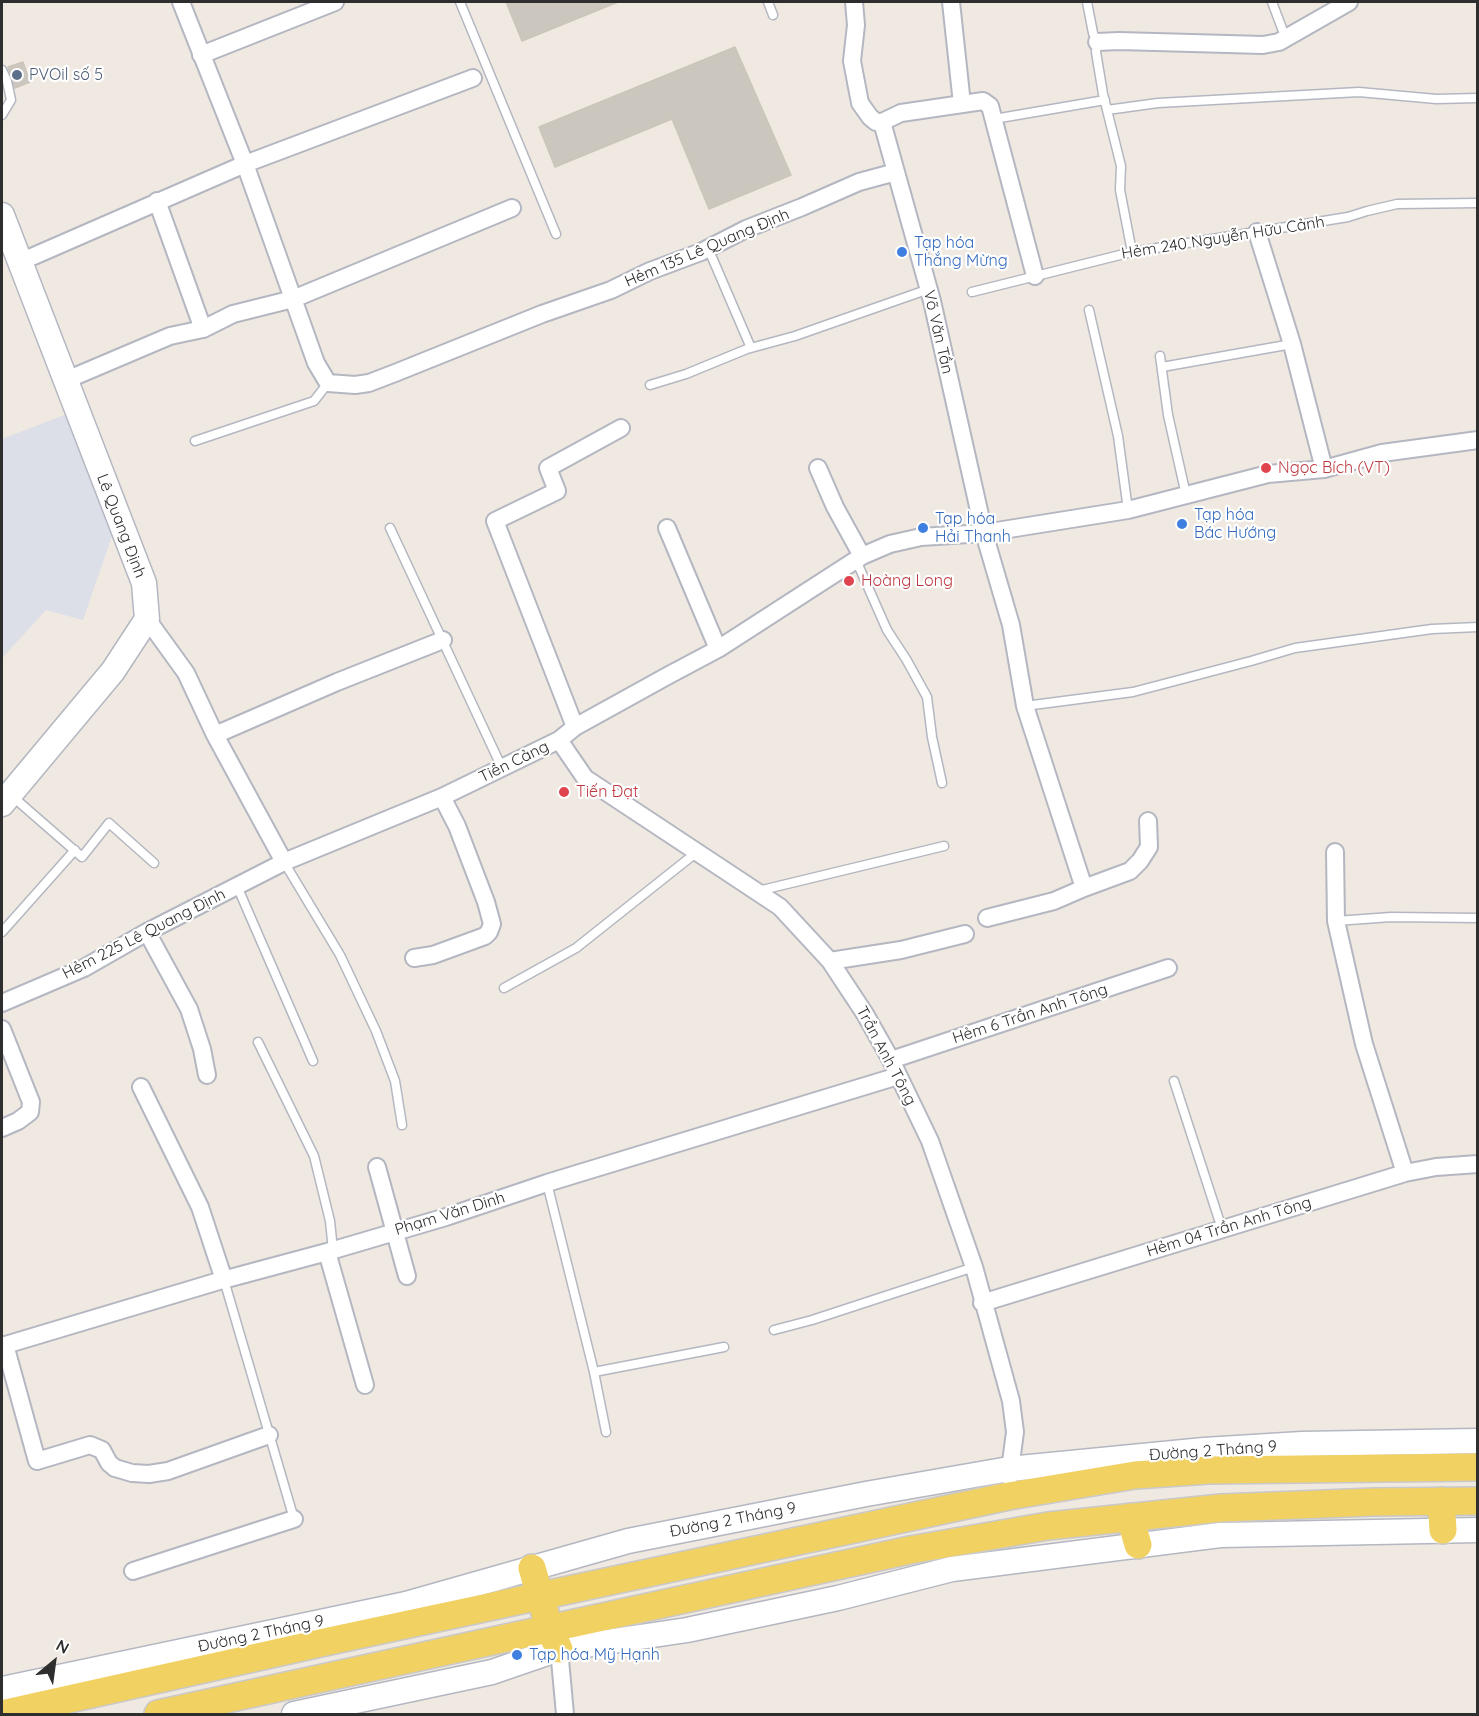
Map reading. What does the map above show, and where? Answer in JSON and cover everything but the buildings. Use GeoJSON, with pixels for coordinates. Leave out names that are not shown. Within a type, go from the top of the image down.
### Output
{"type":"FeatureCollection","features":[{"type":"Feature","properties":{"kind":"main road","name":"Lê Quang Định"},"geometry":{"type":"LineString","coordinates":[[2,215],[64,381],[144,583],[147,619]]}},
{"type":"Feature","properties":{"kind":"main road"},"geometry":{"type":"LineString","coordinates":[[5,799],[113,671],[147,619]]}},
{"type":"Feature","properties":{"kind":"main road","name":"Đường 2 Tháng 9"},"geometry":{"type":"LineString","coordinates":[[2,1714],[74,1686],[406,1604],[628,1541],[866,1494],[1009,1469],[1134,1466],[1209,1470],[1437,1455],[1478,1441]]}},
{"type":"Feature","properties":{"kind":"main road","name":"Đường 2 Tháng 9"},"geometry":{"type":"LineString","coordinates":[[1437,1455],[1478,1467]]}},
{"type":"Feature","properties":{"kind":"main road","name":"Đường 2 Tháng 9"},"geometry":{"type":"LineString","coordinates":[[2,1689],[74,1686],[540,1596],[1009,1496],[1134,1466]]}},
{"type":"Feature","properties":{"kind":"main road"},"geometry":{"type":"LineString","coordinates":[[1441,1501],[1443,1530]]}},
{"type":"Feature","properties":{"kind":"main road"},"geometry":{"type":"LineString","coordinates":[[158,1714],[554,1640],[910,1550],[1048,1526],[1221,1508],[1478,1501]]}},
{"type":"Feature","properties":{"kind":"main road"},"geometry":{"type":"LineString","coordinates":[[1130,1517],[1137,1545]]}},
{"type":"Feature","properties":{"kind":"main road"},"geometry":{"type":"LineString","coordinates":[[294,1714],[492,1672],[554,1640],[687,1630],[838,1598],[952,1569],[1220,1535],[1478,1530]]}},
{"type":"Feature","properties":{"kind":"main road"},"geometry":{"type":"LineString","coordinates":[[532,1568],[554,1640]]}},
{"type":"Feature","properties":{"kind":"street"},"geometry":{"type":"LineString","coordinates":[[182,2],[245,164],[316,363],[328,383]]}},
{"type":"Feature","properties":{"kind":"street"},"geometry":{"type":"LineString","coordinates":[[201,55],[334,2]]}},
{"type":"Feature","properties":{"kind":"street"},"geometry":{"type":"LineString","coordinates":[[854,2],[856,25],[852,61],[854,78],[864,110],[876,122],[882,122],[901,113],[982,101],[990,105],[1035,276]]}},
{"type":"Feature","properties":{"kind":"street"},"geometry":{"type":"LineString","coordinates":[[951,2],[962,104]]}},
{"type":"Feature","properties":{"kind":"street"},"geometry":{"type":"LineString","coordinates":[[1097,42],[1263,45],[1286,39],[1349,2]]}},
{"type":"Feature","properties":{"kind":"street"},"geometry":{"type":"LineString","coordinates":[[20,262],[245,164],[473,78]]}},
{"type":"Feature","properties":{"kind":"street","name":"Võ Văn Tần"},"geometry":{"type":"LineString","coordinates":[[882,122],[929,289],[984,533],[1011,625],[1025,706],[1084,888]]}},
{"type":"Feature","properties":{"kind":"street","name":"Hẻm 135 Lê Quang Định"},"geometry":{"type":"LineString","coordinates":[[328,383],[355,385],[369,383],[542,314],[611,290],[746,229],[859,182],[896,172]]}},
{"type":"Feature","properties":{"kind":"street"},"geometry":{"type":"LineString","coordinates":[[158,201],[204,329]]}},
{"type":"Feature","properties":{"kind":"street"},"geometry":{"type":"LineString","coordinates":[[64,381],[170,336],[204,329],[233,314],[293,299],[512,208]]}},
{"type":"Feature","properties":{"kind":"street"},"geometry":{"type":"LineString","coordinates":[[1257,232],[1292,344],[1324,469]]}},
{"type":"Feature","properties":{"kind":"street"},"geometry":{"type":"LineString","coordinates":[[575,728],[495,521],[557,490],[548,468],[621,428]]}},
{"type":"Feature","properties":{"kind":"street","name":"Tiền Cảng"},"geometry":{"type":"LineString","coordinates":[[284,862],[442,797],[559,740],[575,728],[718,650],[859,558],[900,541],[940,534],[984,533],[1128,510],[1268,474],[1324,469],[1382,453],[1478,440]]}},
{"type":"Feature","properties":{"kind":"street"},"geometry":{"type":"LineString","coordinates":[[818,468],[859,558]]}},
{"type":"Feature","properties":{"kind":"street"},"geometry":{"type":"LineString","coordinates":[[667,528],[718,650]]}},
{"type":"Feature","properties":{"kind":"street"},"geometry":{"type":"LineString","coordinates":[[147,619],[186,673],[215,735],[284,862]]}},
{"type":"Feature","properties":{"kind":"street"},"geometry":{"type":"LineString","coordinates":[[215,735],[337,682],[443,640]]}},
{"type":"Feature","properties":{"kind":"street","name":"Trần Anh Tông"},"geometry":{"type":"LineString","coordinates":[[559,740],[585,778],[780,907],[830,962],[865,1014],[891,1060],[930,1141],[974,1267],[982,1303],[1011,1401],[1015,1432],[1009,1469],[1009,1496]]}},
{"type":"Feature","properties":{"kind":"street"},"geometry":{"type":"LineString","coordinates":[[414,958],[433,955],[485,936],[492,924],[457,826],[442,797]]}},
{"type":"Feature","properties":{"kind":"street"},"geometry":{"type":"LineString","coordinates":[[987,918],[1054,901],[1130,871],[1149,847],[1148,821]]}},
{"type":"Feature","properties":{"kind":"street"},"geometry":{"type":"LineString","coordinates":[[1335,852],[1336,921],[1364,1044],[1405,1173]]}},
{"type":"Feature","properties":{"kind":"street","name":"Hẻm 225 Lê Quang Định"},"geometry":{"type":"LineString","coordinates":[[2,1003],[84,968],[147,932],[284,862]]}},
{"type":"Feature","properties":{"kind":"street"},"geometry":{"type":"LineString","coordinates":[[147,932],[189,1009],[202,1049],[207,1076]]}},
{"type":"Feature","properties":{"kind":"street"},"geometry":{"type":"LineString","coordinates":[[830,962],[901,950],[965,934]]}},
{"type":"Feature","properties":{"kind":"street","name":"Hẻm 6 Trần Anh Tông"},"geometry":{"type":"LineString","coordinates":[[891,1060],[1168,968]]}},
{"type":"Feature","properties":{"kind":"street"},"geometry":{"type":"LineString","coordinates":[[2,1029],[31,1102],[30,1112],[18,1121],[2,1128]]}},
{"type":"Feature","properties":{"kind":"street","name":"Phạm Văn Dinh"},"geometry":{"type":"LineString","coordinates":[[3,1346],[395,1232],[898,1076]]}},
{"type":"Feature","properties":{"kind":"street"},"geometry":{"type":"LineString","coordinates":[[141,1087],[200,1207],[224,1280]]}},
{"type":"Feature","properties":{"kind":"street","name":"Hẻm 04 Trần Anh Tông"},"geometry":{"type":"LineString","coordinates":[[982,1303],[1405,1173],[1436,1167],[1478,1164]]}},
{"type":"Feature","properties":{"kind":"street"},"geometry":{"type":"LineString","coordinates":[[377,1167],[407,1276]]}},
{"type":"Feature","properties":{"kind":"street"},"geometry":{"type":"LineString","coordinates":[[330,1251],[365,1385]]}},
{"type":"Feature","properties":{"kind":"street"},"geometry":{"type":"LineString","coordinates":[[3,1346],[38,1461],[90,1445],[102,1450],[115,1468],[132,1473],[148,1474],[168,1471],[269,1435]]}},
{"type":"Feature","properties":{"kind":"street"},"geometry":{"type":"LineString","coordinates":[[133,1571],[294,1518]]}},
{"type":"Feature","properties":{"kind":"street"},"geometry":{"type":"LineString","coordinates":[[554,1640],[565,1714]]}},
{"type":"Feature","properties":{"kind":"lane"},"geometry":{"type":"LineString","coordinates":[[460,2],[556,234]]}},
{"type":"Feature","properties":{"kind":"lane"},"geometry":{"type":"LineString","coordinates":[[768,2],[773,15]]}},
{"type":"Feature","properties":{"kind":"lane"},"geometry":{"type":"LineString","coordinates":[[1087,2],[1097,42],[1096,52],[1107,110],[1120,159],[1120,190],[1132,252]]}},
{"type":"Feature","properties":{"kind":"lane"},"geometry":{"type":"LineString","coordinates":[[1272,2],[1286,39]]}},
{"type":"Feature","properties":{"kind":"lane"},"geometry":{"type":"LineString","coordinates":[[2,70],[11,100],[2,115]]}},
{"type":"Feature","properties":{"kind":"lane"},"geometry":{"type":"LineString","coordinates":[[1107,110],[1158,104],[1359,92],[1437,99],[1478,98]]}},
{"type":"Feature","properties":{"kind":"lane"},"geometry":{"type":"LineString","coordinates":[[994,118],[1105,100]]}},
{"type":"Feature","properties":{"kind":"lane","name":"Hẻm 240 Nguyễn Hữu Cảnh"},"geometry":{"type":"LineString","coordinates":[[972,292],[1132,252],[1348,217],[1397,204],[1478,203]]}},
{"type":"Feature","properties":{"kind":"lane"},"geometry":{"type":"LineString","coordinates":[[708,248],[751,348]]}},
{"type":"Feature","properties":{"kind":"lane"},"geometry":{"type":"LineString","coordinates":[[650,385],[686,374],[751,348],[795,336],[929,289]]}},
{"type":"Feature","properties":{"kind":"lane"},"geometry":{"type":"LineString","coordinates":[[1089,310],[1118,436],[1128,510]]}},
{"type":"Feature","properties":{"kind":"lane"},"geometry":{"type":"LineString","coordinates":[[1162,367],[1292,344]]}},
{"type":"Feature","properties":{"kind":"lane"},"geometry":{"type":"LineString","coordinates":[[1160,356],[1168,415],[1186,495]]}},
{"type":"Feature","properties":{"kind":"lane"},"geometry":{"type":"LineString","coordinates":[[195,441],[314,401],[328,383]]}},
{"type":"Feature","properties":{"kind":"lane"},"geometry":{"type":"LineString","coordinates":[[390,528],[502,768]]}},
{"type":"Feature","properties":{"kind":"lane"},"geometry":{"type":"LineString","coordinates":[[859,558],[887,630],[927,697],[932,738],[942,783]]}},
{"type":"Feature","properties":{"kind":"lane"},"geometry":{"type":"LineString","coordinates":[[1025,706],[1133,692],[1251,662],[1295,648],[1432,629],[1478,627]]}},
{"type":"Feature","properties":{"kind":"lane"},"geometry":{"type":"LineString","coordinates":[[5,799],[82,857],[109,823],[154,863]]}},
{"type":"Feature","properties":{"kind":"lane"},"geometry":{"type":"LineString","coordinates":[[758,891],[944,846]]}},
{"type":"Feature","properties":{"kind":"lane"},"geometry":{"type":"LineString","coordinates":[[2,932],[75,850]]}},
{"type":"Feature","properties":{"kind":"lane"},"geometry":{"type":"LineString","coordinates":[[504,988],[576,948],[697,852]]}},
{"type":"Feature","properties":{"kind":"lane"},"geometry":{"type":"LineString","coordinates":[[284,862],[340,955],[376,1030],[395,1081],[402,1125]]}},
{"type":"Feature","properties":{"kind":"lane"},"geometry":{"type":"LineString","coordinates":[[237,886],[313,1061]]}},
{"type":"Feature","properties":{"kind":"lane"},"geometry":{"type":"LineString","coordinates":[[1336,921],[1391,917],[1478,918]]}},
{"type":"Feature","properties":{"kind":"lane"},"geometry":{"type":"LineString","coordinates":[[258,1042],[315,1156],[330,1221],[330,1251]]}},
{"type":"Feature","properties":{"kind":"lane"},"geometry":{"type":"LineString","coordinates":[[1174,1081],[1222,1229]]}},
{"type":"Feature","properties":{"kind":"lane"},"geometry":{"type":"LineString","coordinates":[[547,1183],[594,1372],[606,1432]]}},
{"type":"Feature","properties":{"kind":"lane"},"geometry":{"type":"LineString","coordinates":[[774,1330],[812,1320],[974,1267]]}},
{"type":"Feature","properties":{"kind":"lane"},"geometry":{"type":"LineString","coordinates":[[224,1280],[294,1518]]}},
{"type":"Feature","properties":{"kind":"lane"},"geometry":{"type":"LineString","coordinates":[[594,1372],[724,1347]]}},
{"type":"Feature","properties":{"kind":"shaded area"},"geometry":{"type":"Polygon","coordinates":[[[72,412],[115,527],[83,620],[46,610],[2,658],[2,439],[72,412]]]}},
{"type":"Feature","properties":{"kind":"place","name":"PVOil số 5"},"geometry":{"type":"Point","coordinates":[17,75]}},
{"type":"Feature","properties":{"kind":"place","name":"Tạp hóa Thắng Mừng"},"geometry":{"type":"Point","coordinates":[902,252]}},
{"type":"Feature","properties":{"kind":"place","name":"Ngọc Bích (VT)"},"geometry":{"type":"Point","coordinates":[1266,468]}},
{"type":"Feature","properties":{"kind":"place","name":"Tạp hóa Bác Hướng"},"geometry":{"type":"Point","coordinates":[1182,524]}},
{"type":"Feature","properties":{"kind":"place","name":"Tạp hóa Hải Thanh"},"geometry":{"type":"Point","coordinates":[923,528]}},
{"type":"Feature","properties":{"kind":"place","name":"Hoàng Long"},"geometry":{"type":"Point","coordinates":[849,581]}},
{"type":"Feature","properties":{"kind":"place","name":"Tiến Đạt"},"geometry":{"type":"Point","coordinates":[564,792]}},
{"type":"Feature","properties":{"kind":"place","name":"Tạp hóa Mỹ Hạnh"},"geometry":{"type":"Point","coordinates":[517,1655]}}]}
